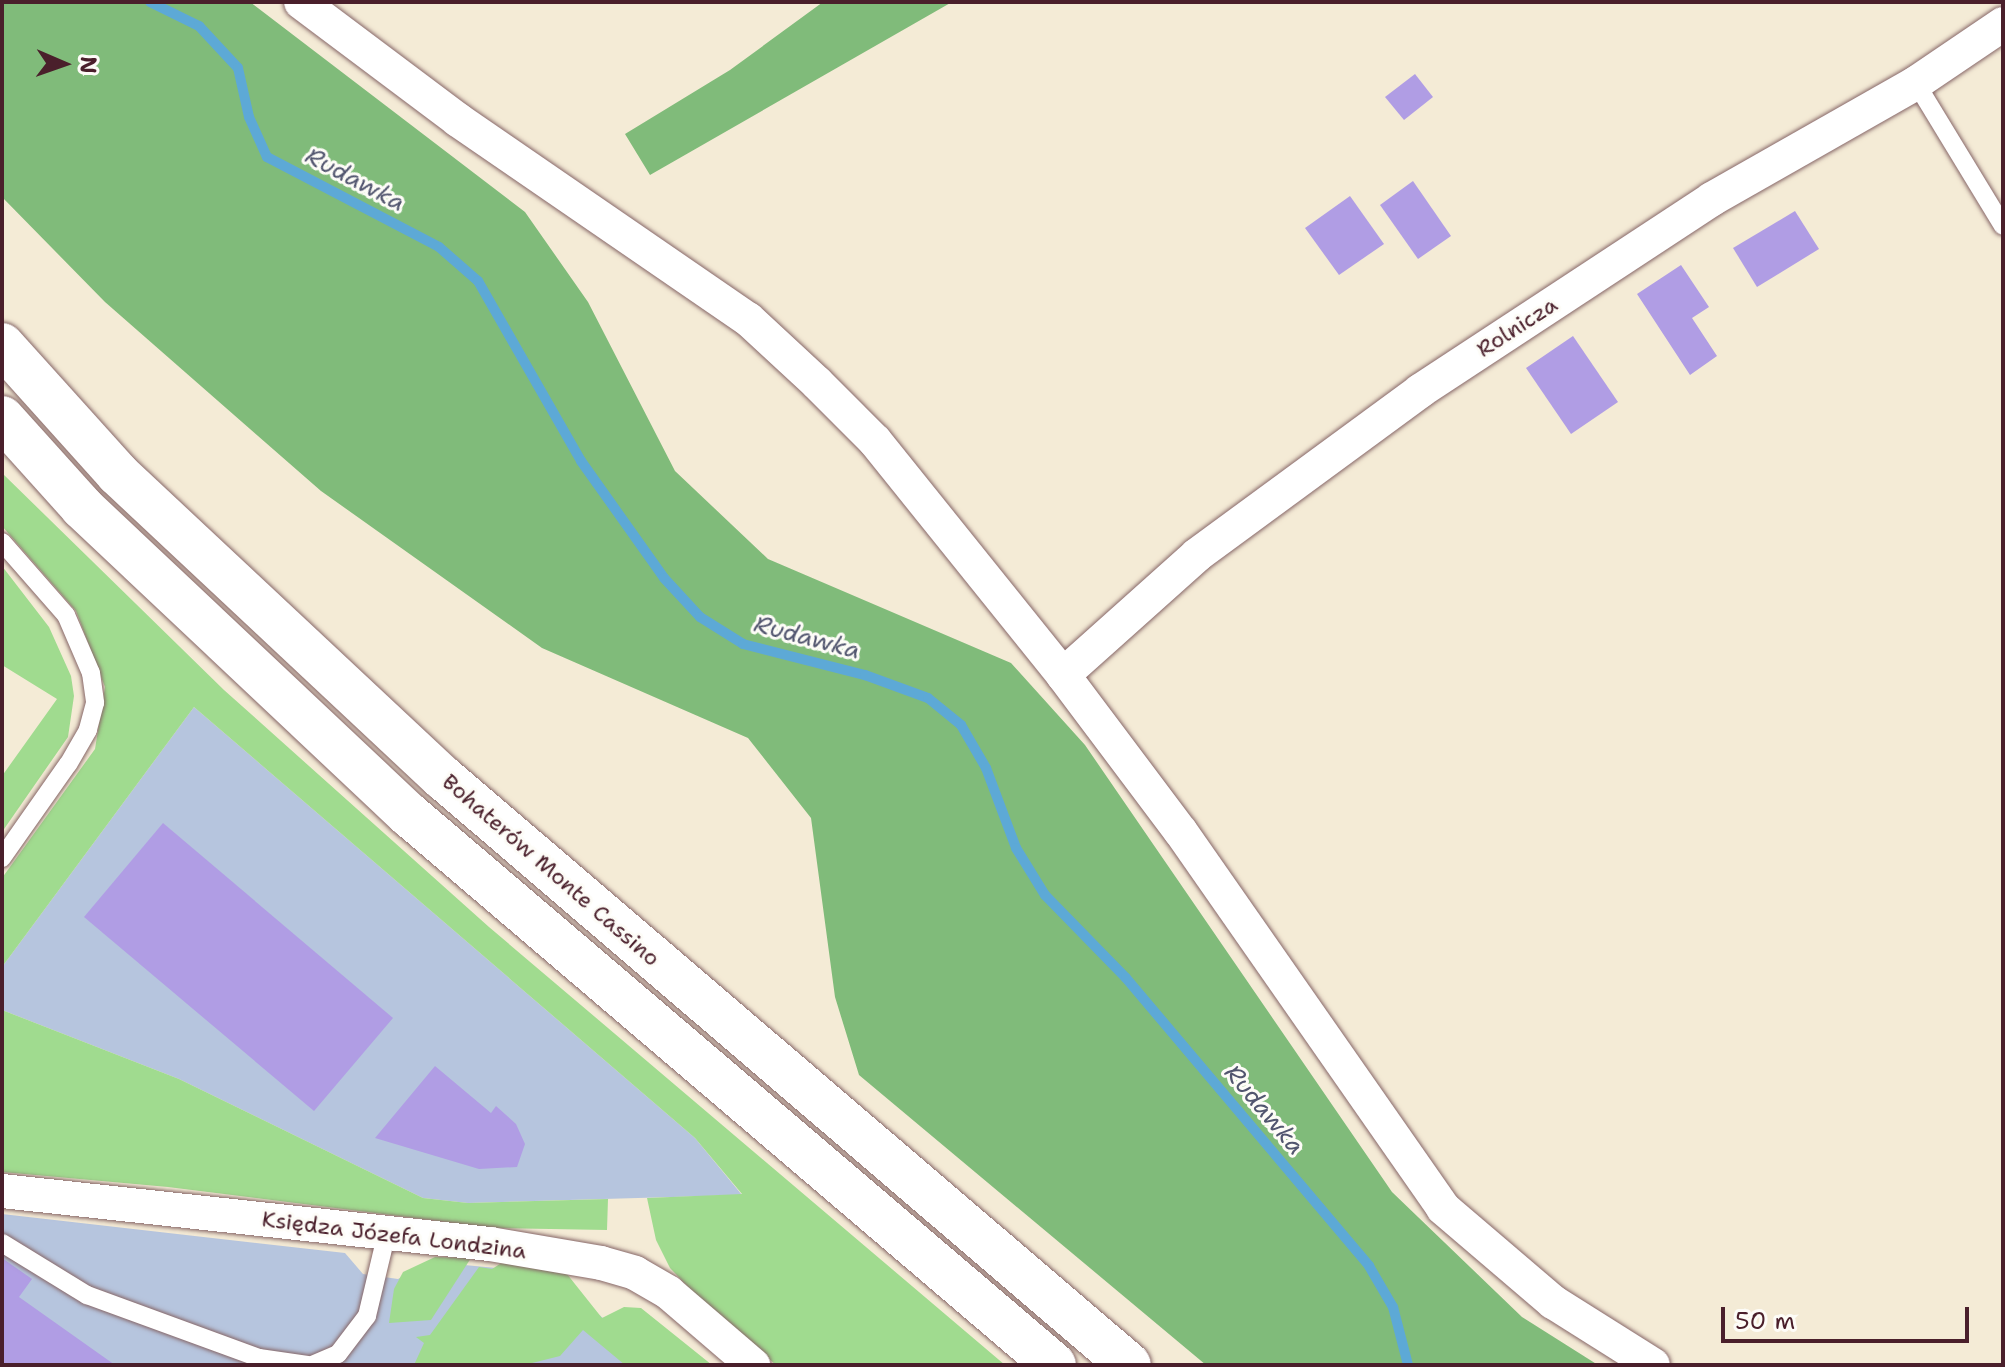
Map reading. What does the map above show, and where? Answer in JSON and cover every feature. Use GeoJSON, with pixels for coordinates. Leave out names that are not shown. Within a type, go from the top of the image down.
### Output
{"type":"FeatureCollection","features":[{"type":"Feature","properties":{"kind":"highway","name":"Bohaterów Monte Cassino"},"geometry":{"type":"LineString","coordinates":[[2,345],[118,474],[442,777],[1129,1365]]}},
{"type":"Feature","properties":{"kind":"highway"},"geometry":{"type":"LineString","coordinates":[[2,418],[82,507],[408,814],[1054,1365]]}},
{"type":"Feature","properties":{"kind":"street"},"geometry":{"type":"LineString","coordinates":[[301,2],[458,120],[748,319],[875,441],[1063,675],[1181,832],[1443,1208],[1553,1302],[1653,1365]]}},
{"type":"Feature","properties":{"kind":"street","name":"Rolnicza"},"geometry":{"type":"LineString","coordinates":[[1063,675],[1197,555],[1420,391],[1712,199],[1916,83],[2003,24]]}},
{"type":"Feature","properties":{"kind":"street","name":"Księdza Józefa Londzina"},"geometry":{"type":"LineString","coordinates":[[2,1191],[490,1244],[635,1273],[669,1293],[753,1365]]}},
{"type":"Feature","properties":{"kind":"lane"},"geometry":{"type":"LineString","coordinates":[[1916,83],[2003,226]]}},
{"type":"Feature","properties":{"kind":"lane"},"geometry":{"type":"LineString","coordinates":[[2,542],[66,615],[91,673],[95,703],[88,730],[68,764],[2,858]]}},
{"type":"Feature","properties":{"kind":"lane"},"geometry":{"type":"LineString","coordinates":[[2,1243],[87,1295],[259,1358],[310,1365],[338,1354],[367,1316],[387,1232]]}},
{"type":"Feature","properties":{"kind":"shaded area"},"geometry":{"type":"Polygon","coordinates":[[[194,707],[695,1138],[742,1195],[468,1203],[423,1198],[179,1079],[2,1010],[2,967],[194,707]]]}},
{"type":"Feature","properties":{"kind":"shaded area"},"geometry":{"type":"Polygon","coordinates":[[[2,1214],[345,1253],[363,1274],[398,1279],[432,1262],[551,1273],[657,1365],[2,1365],[2,1214]]]}},
{"type":"Feature","properties":{"kind":"green space"},"geometry":{"type":"Polygon","coordinates":[[[2,2],[250,2],[525,212],[588,302],[675,471],[768,559],[1011,663],[1085,745],[1392,1192],[1522,1317],[1598,1365],[1206,1365],[859,1075],[835,997],[811,818],[748,738],[542,648],[321,491],[105,302],[2,197],[2,2]]]}},
{"type":"Feature","properties":{"kind":"green space"},"geometry":{"type":"Polygon","coordinates":[[[823,2],[952,2],[650,175],[625,134],[730,70],[823,2]]]}},
{"type":"Feature","properties":{"kind":"green space"},"geometry":{"type":"Polygon","coordinates":[[[2,473],[224,690],[489,927],[1005,1365],[776,1365],[697,1296],[670,1268],[656,1240],[647,1198],[742,1194],[695,1138],[194,707],[2,967],[2,878],[95,749],[105,687],[76,611],[2,526],[2,473]]]}},
{"type":"Feature","properties":{"kind":"green space"},"geometry":{"type":"Polygon","coordinates":[[[2,566],[49,627],[71,676],[74,696],[68,737],[2,832],[2,776],[57,699],[2,665],[2,566]]]}},
{"type":"Feature","properties":{"kind":"green space"},"geometry":{"type":"Polygon","coordinates":[[[2,1010],[179,1079],[423,1198],[468,1203],[608,1199],[607,1230],[494,1228],[168,1187],[2,1172],[2,1010]]]}},
{"type":"Feature","properties":{"kind":"green space"},"geometry":{"type":"Polygon","coordinates":[[[435,1257],[471,1258],[431,1320],[389,1323],[394,1289],[403,1272],[435,1257]]]}},
{"type":"Feature","properties":{"kind":"green space"},"geometry":{"type":"Polygon","coordinates":[[[503,1262],[553,1267],[567,1274],[602,1318],[624,1307],[641,1308],[712,1365],[625,1365],[583,1330],[560,1356],[524,1365],[414,1365],[424,1343],[416,1337],[430,1335],[479,1267],[492,1269],[503,1262]]]}},
{"type":"Feature","properties":{"kind":"building"},"geometry":{"type":"Polygon","coordinates":[[[1415,74],[1433,97],[1404,120],[1385,97],[1415,74]]]}},
{"type":"Feature","properties":{"kind":"building"},"geometry":{"type":"Polygon","coordinates":[[[1413,181],[1451,236],[1418,259],[1380,205],[1413,181]]]}},
{"type":"Feature","properties":{"kind":"building"},"geometry":{"type":"Polygon","coordinates":[[[1350,196],[1384,244],[1339,275],[1305,228],[1350,196]]]}},
{"type":"Feature","properties":{"kind":"building"},"geometry":{"type":"Polygon","coordinates":[[[1795,211],[1819,249],[1757,287],[1733,248],[1795,211]]]}},
{"type":"Feature","properties":{"kind":"building"},"geometry":{"type":"Polygon","coordinates":[[[1681,265],[1709,307],[1692,318],[1717,356],[1690,375],[1637,294],[1681,265]]]}},
{"type":"Feature","properties":{"kind":"building"},"geometry":{"type":"Polygon","coordinates":[[[1573,336],[1618,402],[1571,434],[1526,368],[1573,336]]]}},
{"type":"Feature","properties":{"kind":"building"},"geometry":{"type":"Polygon","coordinates":[[[163,823],[393,1018],[314,1111],[84,917],[163,823]]]}},
{"type":"Feature","properties":{"kind":"building"},"geometry":{"type":"Polygon","coordinates":[[[435,1066],[491,1113],[496,1106],[516,1124],[525,1144],[517,1167],[479,1169],[375,1138],[435,1066]]]}},
{"type":"Feature","properties":{"kind":"building"},"geometry":{"type":"Polygon","coordinates":[[[2,1258],[32,1279],[19,1297],[115,1365],[2,1365],[2,1258]]]}},
{"type":"Feature","properties":{"kind":"waterway","name":"Rudawka"},"geometry":{"type":"LineString","coordinates":[[150,2],[199,26],[238,68],[249,117],[267,157],[439,247],[478,281],[581,461],[664,578],[700,617],[743,644],[865,675],[928,698],[961,725],[986,768],[1016,848],[1045,895],[1126,978],[1369,1266],[1393,1307],[1408,1365]]}}]}
